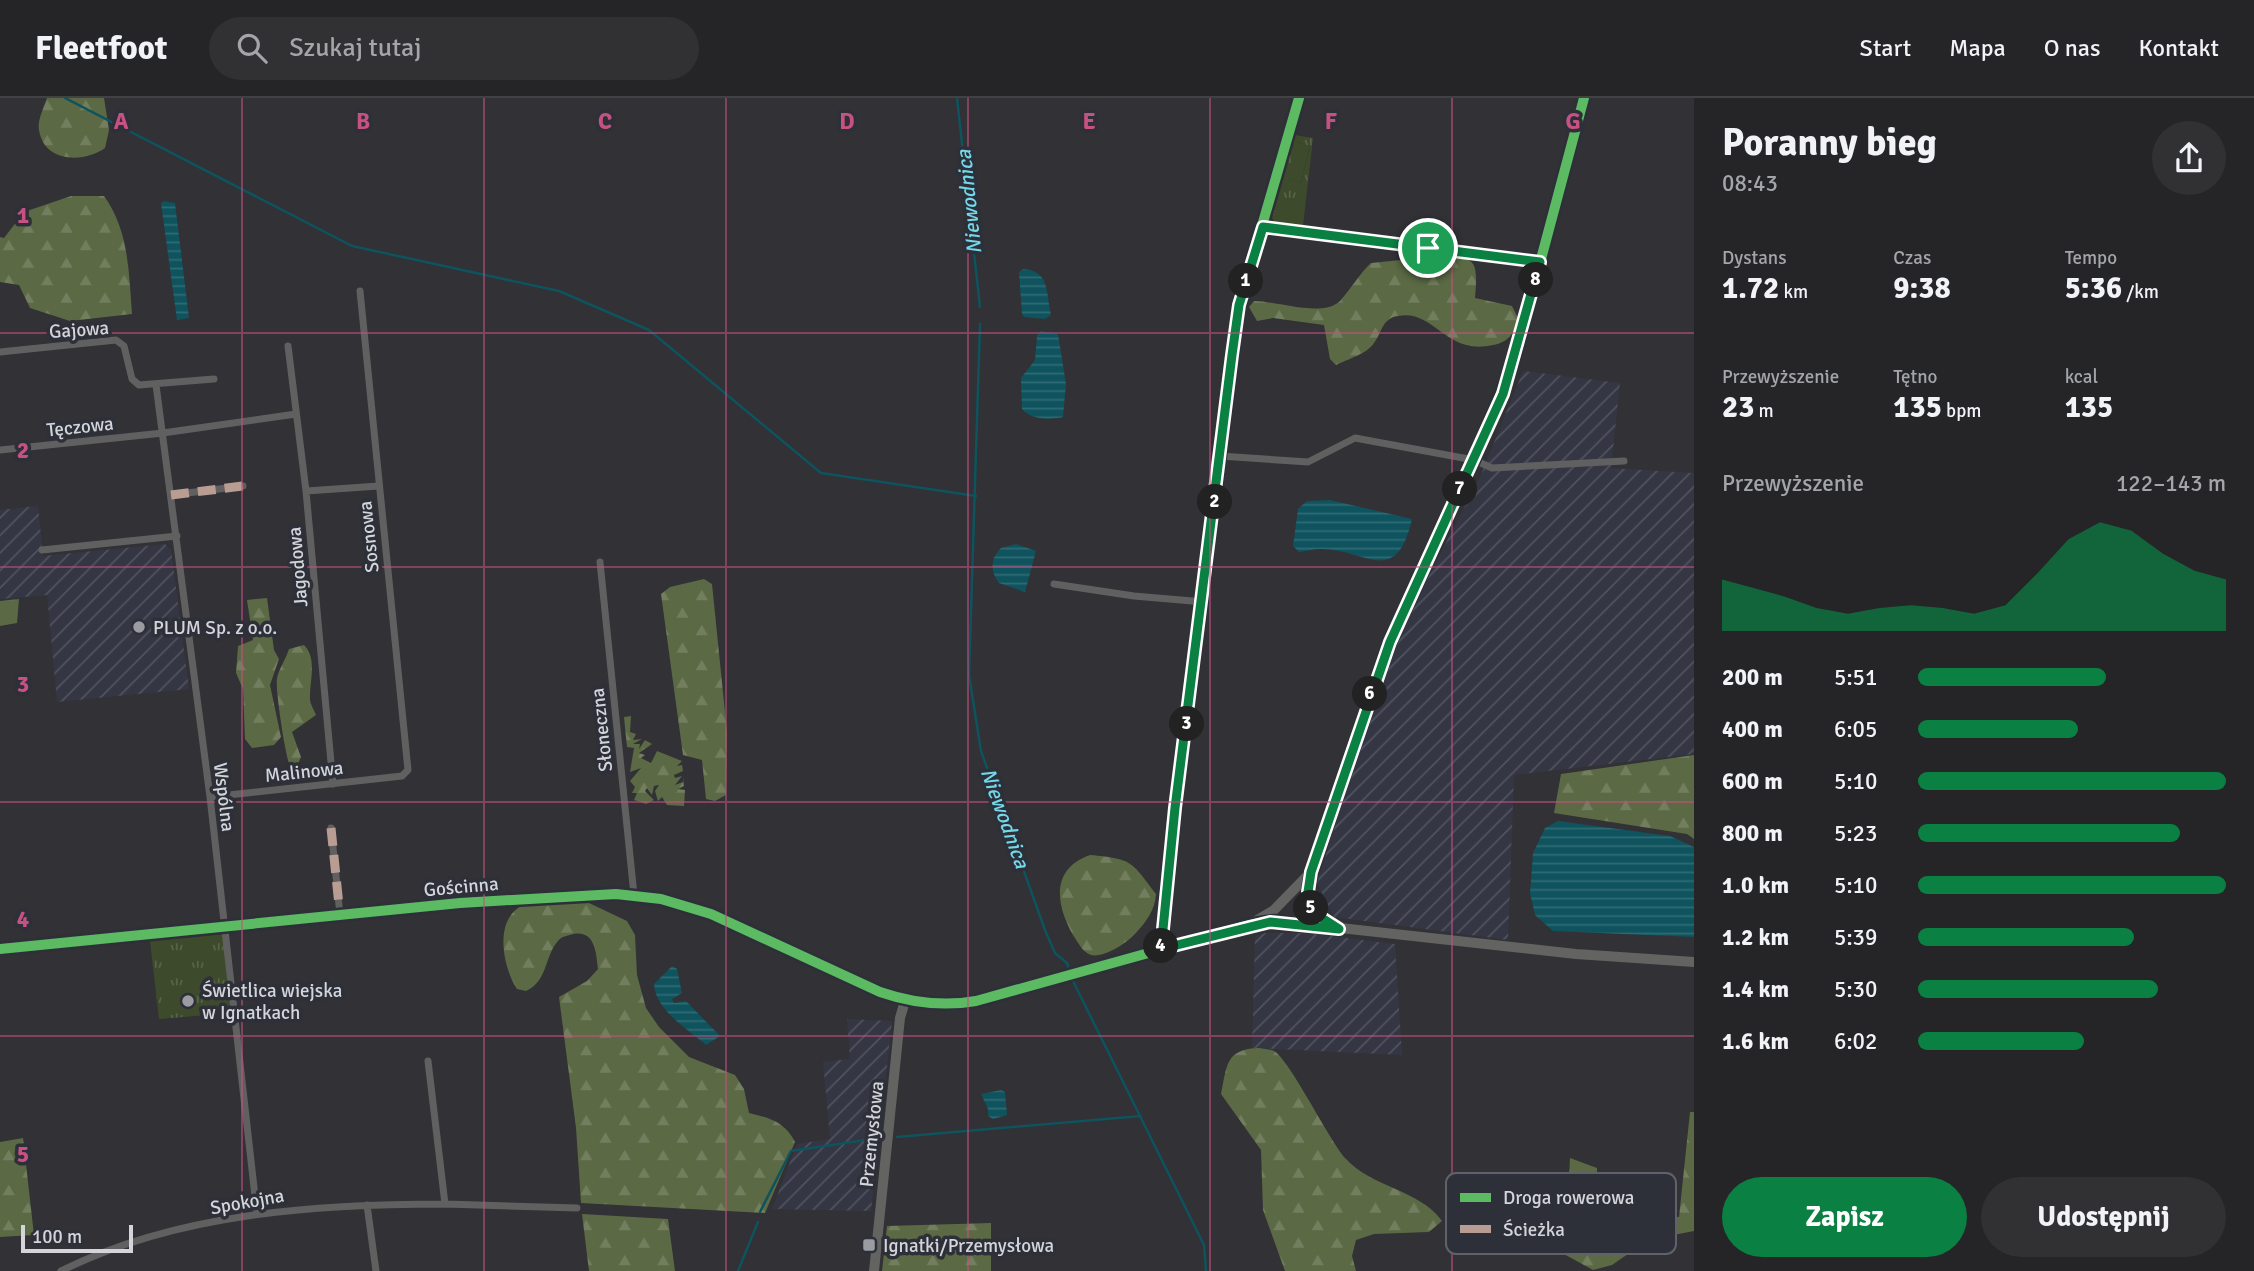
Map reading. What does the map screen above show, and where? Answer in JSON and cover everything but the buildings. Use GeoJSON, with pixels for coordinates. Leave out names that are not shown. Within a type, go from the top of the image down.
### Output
{"type":"FeatureCollection","features":[{"type":"Feature","properties":{"kind":"street"},"geometry":{"type":"LineString","coordinates":[[1161,949],[1174,821],[1239,305],[1299,98]]}},
{"type":"Feature","properties":{"kind":"street"},"geometry":{"type":"LineString","coordinates":[[1304,924],[1310,906],[1311,872],[1390,642],[1474,460],[1513,364],[1584,98]]}},
{"type":"Feature","properties":{"kind":"street"},"geometry":{"type":"LineString","coordinates":[[1263,227],[1540,262]]}},
{"type":"Feature","properties":{"kind":"street","name":"Sosnowa"},"geometry":{"type":"LineString","coordinates":[[360,291],[408,770],[402,776]]}},
{"type":"Feature","properties":{"kind":"street","name":"Gajowa"},"geometry":{"type":"LineString","coordinates":[[0,352],[116,340],[124,346],[133,382],[142,386],[156,385]]}},
{"type":"Feature","properties":{"kind":"street","name":"Jagodowa"},"geometry":{"type":"LineString","coordinates":[[288,346],[306,491],[332,784]]}},
{"type":"Feature","properties":{"kind":"street"},"geometry":{"type":"LineString","coordinates":[[156,385],[214,379]]}},
{"type":"Feature","properties":{"kind":"street","name":"Wspólna"},"geometry":{"type":"LineString","coordinates":[[156,385],[225,927],[257,1214]]}},
{"type":"Feature","properties":{"kind":"street","name":"Tęczowa"},"geometry":{"type":"LineString","coordinates":[[0,450],[163,433],[296,415]]}},
{"type":"Feature","properties":{"kind":"street"},"geometry":{"type":"LineString","coordinates":[[1220,456],[1308,462],[1355,438],[1474,460],[1492,468],[1624,461]]}},
{"type":"Feature","properties":{"kind":"street"},"geometry":{"type":"LineString","coordinates":[[171,495],[243,486]]}},
{"type":"Feature","properties":{"kind":"street"},"geometry":{"type":"LineString","coordinates":[[306,491],[379,486]]}},
{"type":"Feature","properties":{"kind":"street"},"geometry":{"type":"LineString","coordinates":[[42,550],[177,536]]}},
{"type":"Feature","properties":{"kind":"street","name":"Słoneczna"},"geometry":{"type":"LineString","coordinates":[[600,562],[634,895]]}},
{"type":"Feature","properties":{"kind":"street"},"geometry":{"type":"LineString","coordinates":[[1054,584],[1134,596],[1203,602]]}},
{"type":"Feature","properties":{"kind":"street","name":"Malinowa"},"geometry":{"type":"LineString","coordinates":[[209,797],[402,776]]}},
{"type":"Feature","properties":{"kind":"street"},"geometry":{"type":"LineString","coordinates":[[331,828],[340,915]]}},
{"type":"Feature","properties":{"kind":"street"},"geometry":{"type":"LineString","coordinates":[[1249,925],[1291,894],[1311,872]]}},
{"type":"Feature","properties":{"kind":"street"},"geometry":{"type":"LineString","coordinates":[[1291,894],[1304,896],[1310,906],[1339,929]]}},
{"type":"Feature","properties":{"kind":"street","name":"Gościnna"},"geometry":{"type":"LineString","coordinates":[[0,949],[554,896],[634,895],[673,902],[711,914],[880,992],[905,1000]]}},
{"type":"Feature","properties":{"kind":"street"},"geometry":{"type":"LineString","coordinates":[[1280,902],[1278,909],[1283,921]]}},
{"type":"Feature","properties":{"kind":"street"},"geometry":{"type":"LineString","coordinates":[[905,1000],[960,1004],[1249,925],[1283,921],[1295,927],[1304,924],[1631,960],[1694,962]]}},
{"type":"Feature","properties":{"kind":"street","name":"Przemysłowa"},"geometry":{"type":"LineString","coordinates":[[874,1271],[900,1018],[905,1000]]}},
{"type":"Feature","properties":{"kind":"street"},"geometry":{"type":"LineString","coordinates":[[428,1061],[445,1204]]}},
{"type":"Feature","properties":{"kind":"street","name":"Spokojna"},"geometry":{"type":"LineString","coordinates":[[61,1271],[96,1255],[171,1233],[257,1214],[366,1205],[445,1204],[577,1208]]}},
{"type":"Feature","properties":{"kind":"street"},"geometry":{"type":"LineString","coordinates":[[366,1205],[376,1271]]}},
{"type":"Feature","properties":{"kind":"shaded area"},"geometry":{"type":"Polygon","coordinates":[[[1523,371],[1620,383],[1611,468],[1694,473],[1694,754],[1514,775],[1508,940],[1334,917],[1317,883],[1390,651],[1480,477],[1523,371]]]}},
{"type":"Feature","properties":{"kind":"shaded area"},"geometry":{"type":"Polygon","coordinates":[[[38,506],[43,556],[165,544],[171,550],[189,689],[57,702],[47,595],[0,599],[0,510],[38,506]]]}},
{"type":"Feature","properties":{"kind":"shaded area"},"geometry":{"type":"Polygon","coordinates":[[[1265,933],[1305,933],[1395,944],[1402,1055],[1252,1048],[1255,936],[1265,933]]]}},
{"type":"Feature","properties":{"kind":"shaded area"},"geometry":{"type":"Polygon","coordinates":[[[847,1019],[892,1021],[871,1211],[772,1209],[797,1144],[830,1139],[823,1062],[850,1059],[847,1019]]]}},
{"type":"Feature","properties":{"kind":"green space"},"geometry":{"type":"Polygon","coordinates":[[[47,98],[104,98],[109,130],[105,148],[76,158],[66,157],[48,149],[39,130],[47,98]]]}},
{"type":"Feature","properties":{"kind":"green space"},"geometry":{"type":"Polygon","coordinates":[[[1295,135],[1313,138],[1303,226],[1276,224],[1272,218],[1295,135]],[[1297,142],[1288,179],[1301,183],[1310,146],[1297,142]]]}},
{"type":"Feature","properties":{"kind":"green space"},"geometry":{"type":"Polygon","coordinates":[[[1296,142],[1310,145],[1301,183],[1287,179],[1296,142]]]}},
{"type":"Feature","properties":{"kind":"green space"},"geometry":{"type":"Polygon","coordinates":[[[71,196],[104,196],[112,209],[119,223],[126,253],[132,314],[70,321],[30,308],[19,285],[0,282],[0,237],[4,238],[24,212],[71,196]]]}},
{"type":"Feature","properties":{"kind":"green space"},"geometry":{"type":"Polygon","coordinates":[[[1431,257],[1470,261],[1476,273],[1475,298],[1512,306],[1519,320],[1510,337],[1498,344],[1477,347],[1452,339],[1422,319],[1398,316],[1385,323],[1367,350],[1336,365],[1330,359],[1324,325],[1273,318],[1257,321],[1249,307],[1254,301],[1311,308],[1332,306],[1340,301],[1371,263],[1431,257]]]}},
{"type":"Feature","properties":{"kind":"green space"},"geometry":{"type":"Polygon","coordinates":[[[704,579],[712,584],[727,732],[726,795],[715,801],[706,799],[702,760],[683,755],[661,594],[670,587],[704,579]]]}},
{"type":"Feature","properties":{"kind":"green space"},"geometry":{"type":"Polygon","coordinates":[[[267,598],[274,650],[279,659],[270,685],[281,737],[274,745],[252,748],[245,739],[243,689],[236,673],[238,646],[253,640],[247,600],[267,598]]]}},
{"type":"Feature","properties":{"kind":"green space"},"geometry":{"type":"Polygon","coordinates":[[[19,599],[17,623],[0,626],[0,601],[19,599]]]}},
{"type":"Feature","properties":{"kind":"green space"},"geometry":{"type":"Polygon","coordinates":[[[304,645],[311,657],[310,699],[316,715],[292,732],[301,757],[298,764],[290,765],[281,724],[277,679],[289,649],[304,645]]]}},
{"type":"Feature","properties":{"kind":"green space"},"geometry":{"type":"Polygon","coordinates":[[[631,716],[630,732],[636,734],[633,740],[642,739],[633,744],[640,744],[639,749],[645,740],[652,744],[639,753],[645,755],[641,758],[651,763],[657,751],[682,761],[677,766],[682,765],[683,771],[674,775],[675,778],[682,776],[675,785],[683,782],[683,777],[684,786],[678,789],[685,790],[684,806],[667,805],[662,797],[658,801],[655,791],[659,785],[654,786],[652,795],[647,788],[645,791],[654,800],[646,804],[634,800],[637,793],[632,793],[635,787],[630,781],[641,768],[630,772],[634,748],[627,747],[624,717],[631,716]]]}},
{"type":"Feature","properties":{"kind":"green space"},"geometry":{"type":"Polygon","coordinates":[[[1694,755],[1694,839],[1687,834],[1554,813],[1561,774],[1694,755]]]}},
{"type":"Feature","properties":{"kind":"green space"},"geometry":{"type":"Polygon","coordinates":[[[1090,855],[1115,858],[1130,864],[1156,894],[1152,911],[1134,935],[1114,950],[1096,955],[1088,954],[1073,935],[1060,900],[1060,889],[1068,869],[1090,855]]]}},
{"type":"Feature","properties":{"kind":"green space"},"geometry":{"type":"Polygon","coordinates":[[[531,903],[589,903],[627,921],[635,935],[637,975],[646,1008],[659,1027],[689,1057],[735,1075],[744,1089],[749,1113],[775,1122],[791,1135],[795,1142],[765,1213],[581,1203],[576,1128],[559,997],[587,981],[598,969],[595,949],[586,935],[573,934],[561,938],[554,947],[542,975],[533,987],[526,991],[517,989],[512,980],[504,947],[506,925],[518,908],[531,903]]]}},
{"type":"Feature","properties":{"kind":"green space"},"geometry":{"type":"Polygon","coordinates":[[[223,934],[232,1013],[159,1019],[150,941],[223,934]]]}},
{"type":"Feature","properties":{"kind":"green space"},"geometry":{"type":"Polygon","coordinates":[[[1248,1049],[1274,1051],[1281,1057],[1345,1158],[1368,1176],[1421,1202],[1442,1221],[1429,1232],[1374,1234],[1356,1240],[1352,1256],[1356,1271],[1285,1271],[1263,1210],[1261,1150],[1221,1094],[1227,1067],[1234,1056],[1248,1049]]]}},
{"type":"Feature","properties":{"kind":"green space"},"geometry":{"type":"Polygon","coordinates":[[[1690,1112],[1694,1112],[1694,1231],[1676,1235],[1676,1217],[1679,1217],[1690,1112]]]}},
{"type":"Feature","properties":{"kind":"green space"},"geometry":{"type":"Polygon","coordinates":[[[23,1138],[34,1235],[0,1237],[0,1142],[23,1138]]]}},
{"type":"Feature","properties":{"kind":"green space"},"geometry":{"type":"Polygon","coordinates":[[[1570,1158],[1597,1168],[1597,1173],[1569,1173],[1570,1158]]]}},
{"type":"Feature","properties":{"kind":"green space"},"geometry":{"type":"Polygon","coordinates":[[[582,1214],[668,1219],[675,1271],[589,1271],[582,1214]]]}},
{"type":"Feature","properties":{"kind":"green space"},"geometry":{"type":"Polygon","coordinates":[[[991,1223],[991,1271],[882,1271],[887,1226],[991,1223]]]}},
{"type":"Feature","properties":{"kind":"green space"},"geometry":{"type":"Polygon","coordinates":[[[1564,1254],[1628,1254],[1612,1265],[1593,1270],[1564,1254]]]}},
{"type":"Feature","properties":{"kind":"water"},"geometry":{"type":"Polygon","coordinates":[[[161,203],[175,203],[189,318],[177,320],[161,203]]]}},
{"type":"Feature","properties":{"kind":"water"},"geometry":{"type":"Polygon","coordinates":[[[1023,269],[1038,274],[1045,284],[1051,315],[1045,319],[1024,317],[1022,314],[1019,272],[1023,269]]]}},
{"type":"Feature","properties":{"kind":"water"},"geometry":{"type":"Polygon","coordinates":[[[1041,331],[1058,334],[1066,384],[1063,417],[1041,418],[1022,409],[1021,378],[1035,360],[1037,335],[1041,331]]]}},
{"type":"Feature","properties":{"kind":"water"},"geometry":{"type":"Polygon","coordinates":[[[1330,500],[1412,519],[1397,553],[1388,559],[1377,560],[1318,549],[1299,552],[1293,546],[1298,509],[1307,501],[1330,500]]]}},
{"type":"Feature","properties":{"kind":"water"},"geometry":{"type":"Polygon","coordinates":[[[1016,544],[1036,551],[1025,592],[999,583],[993,570],[993,561],[1001,548],[1016,544]]]}},
{"type":"Feature","properties":{"kind":"water"},"geometry":{"type":"Polygon","coordinates":[[[1558,821],[1670,836],[1694,847],[1694,937],[1553,931],[1535,915],[1530,893],[1533,853],[1545,828],[1558,821]]]}},
{"type":"Feature","properties":{"kind":"water"},"geometry":{"type":"Polygon","coordinates":[[[672,966],[677,969],[682,993],[672,999],[674,1003],[686,1001],[720,1036],[706,1045],[666,1011],[656,993],[654,984],[672,966]]]}},
{"type":"Feature","properties":{"kind":"water"},"geometry":{"type":"Polygon","coordinates":[[[1001,1090],[1005,1092],[1007,1115],[993,1119],[988,1116],[988,1109],[981,1094],[1001,1090]]]}},
{"type":"Feature","properties":{"kind":"waterway"},"geometry":{"type":"LineString","coordinates":[[65,98],[352,246],[559,291],[649,330],[821,473],[976,496]]}},
{"type":"Feature","properties":{"kind":"waterway","name":"Niewodnica"},"geometry":{"type":"LineString","coordinates":[[957,98],[980,307]]}},
{"type":"Feature","properties":{"kind":"waterway","name":"Niewodnica"},"geometry":{"type":"LineString","coordinates":[[980,324],[969,675],[981,751],[1045,930],[1055,953],[1067,963],[1070,972]]}},
{"type":"Feature","properties":{"kind":"waterway","name":"Niewodnica"},"geometry":{"type":"LineString","coordinates":[[1072,979],[1204,1245],[1206,1271]]}},
{"type":"Feature","properties":{"kind":"waterway"},"geometry":{"type":"LineString","coordinates":[[897,1137],[1141,1116]]}},
{"type":"Feature","properties":{"kind":"waterway"},"geometry":{"type":"LineString","coordinates":[[760,1212],[791,1151],[879,1138]]}},
{"type":"Feature","properties":{"kind":"waterway"},"geometry":{"type":"LineString","coordinates":[[738,1271],[758,1222]]}},
{"type":"Feature","properties":{"kind":"marked path"},"geometry":{"type":"LineString","coordinates":[[171,495],[243,486]]}},
{"type":"Feature","properties":{"kind":"marked path"},"geometry":{"type":"LineString","coordinates":[[331,828],[340,915]]}},
{"type":"Feature","properties":{"kind":"cycle path"},"geometry":{"type":"LineString","coordinates":[[1161,949],[1175,808],[1239,305],[1299,98]]}},
{"type":"Feature","properties":{"kind":"cycle path"},"geometry":{"type":"LineString","coordinates":[[0,949],[460,903],[616,894],[661,899],[711,914],[880,992],[915,1001],[951,1004],[976,1001],[1249,925],[1275,921],[1302,924],[1311,915],[1308,892],[1311,872],[1390,642],[1474,460],[1513,364],[1584,98]]}},
{"type":"Feature","properties":{"kind":"place","name":"PLUM Sp. z o.o."},"geometry":{"type":"Point","coordinates":[139,627]}},
{"type":"Feature","properties":{"kind":"place","name":"Świetlica wiejska w Ignatkach"},"geometry":{"type":"Point","coordinates":[188,1001]}},
{"type":"Feature","properties":{"kind":"place","name":"Ignatki/Przemysłowa"},"geometry":{"type":"Point","coordinates":[869,1245]}},
{"type":"Feature","properties":{"kind":"route"},"geometry":{"type":"LineString","coordinates":[[1263,227],[1428,248],[1540,262],[1503,394],[1390,642],[1367,702],[1311,872],[1308,892],[1311,911],[1339,929],[1304,924],[1295,927],[1283,921],[1270,922],[1249,925],[1161,949],[1175,808],[1239,305],[1263,227]]}}]}
